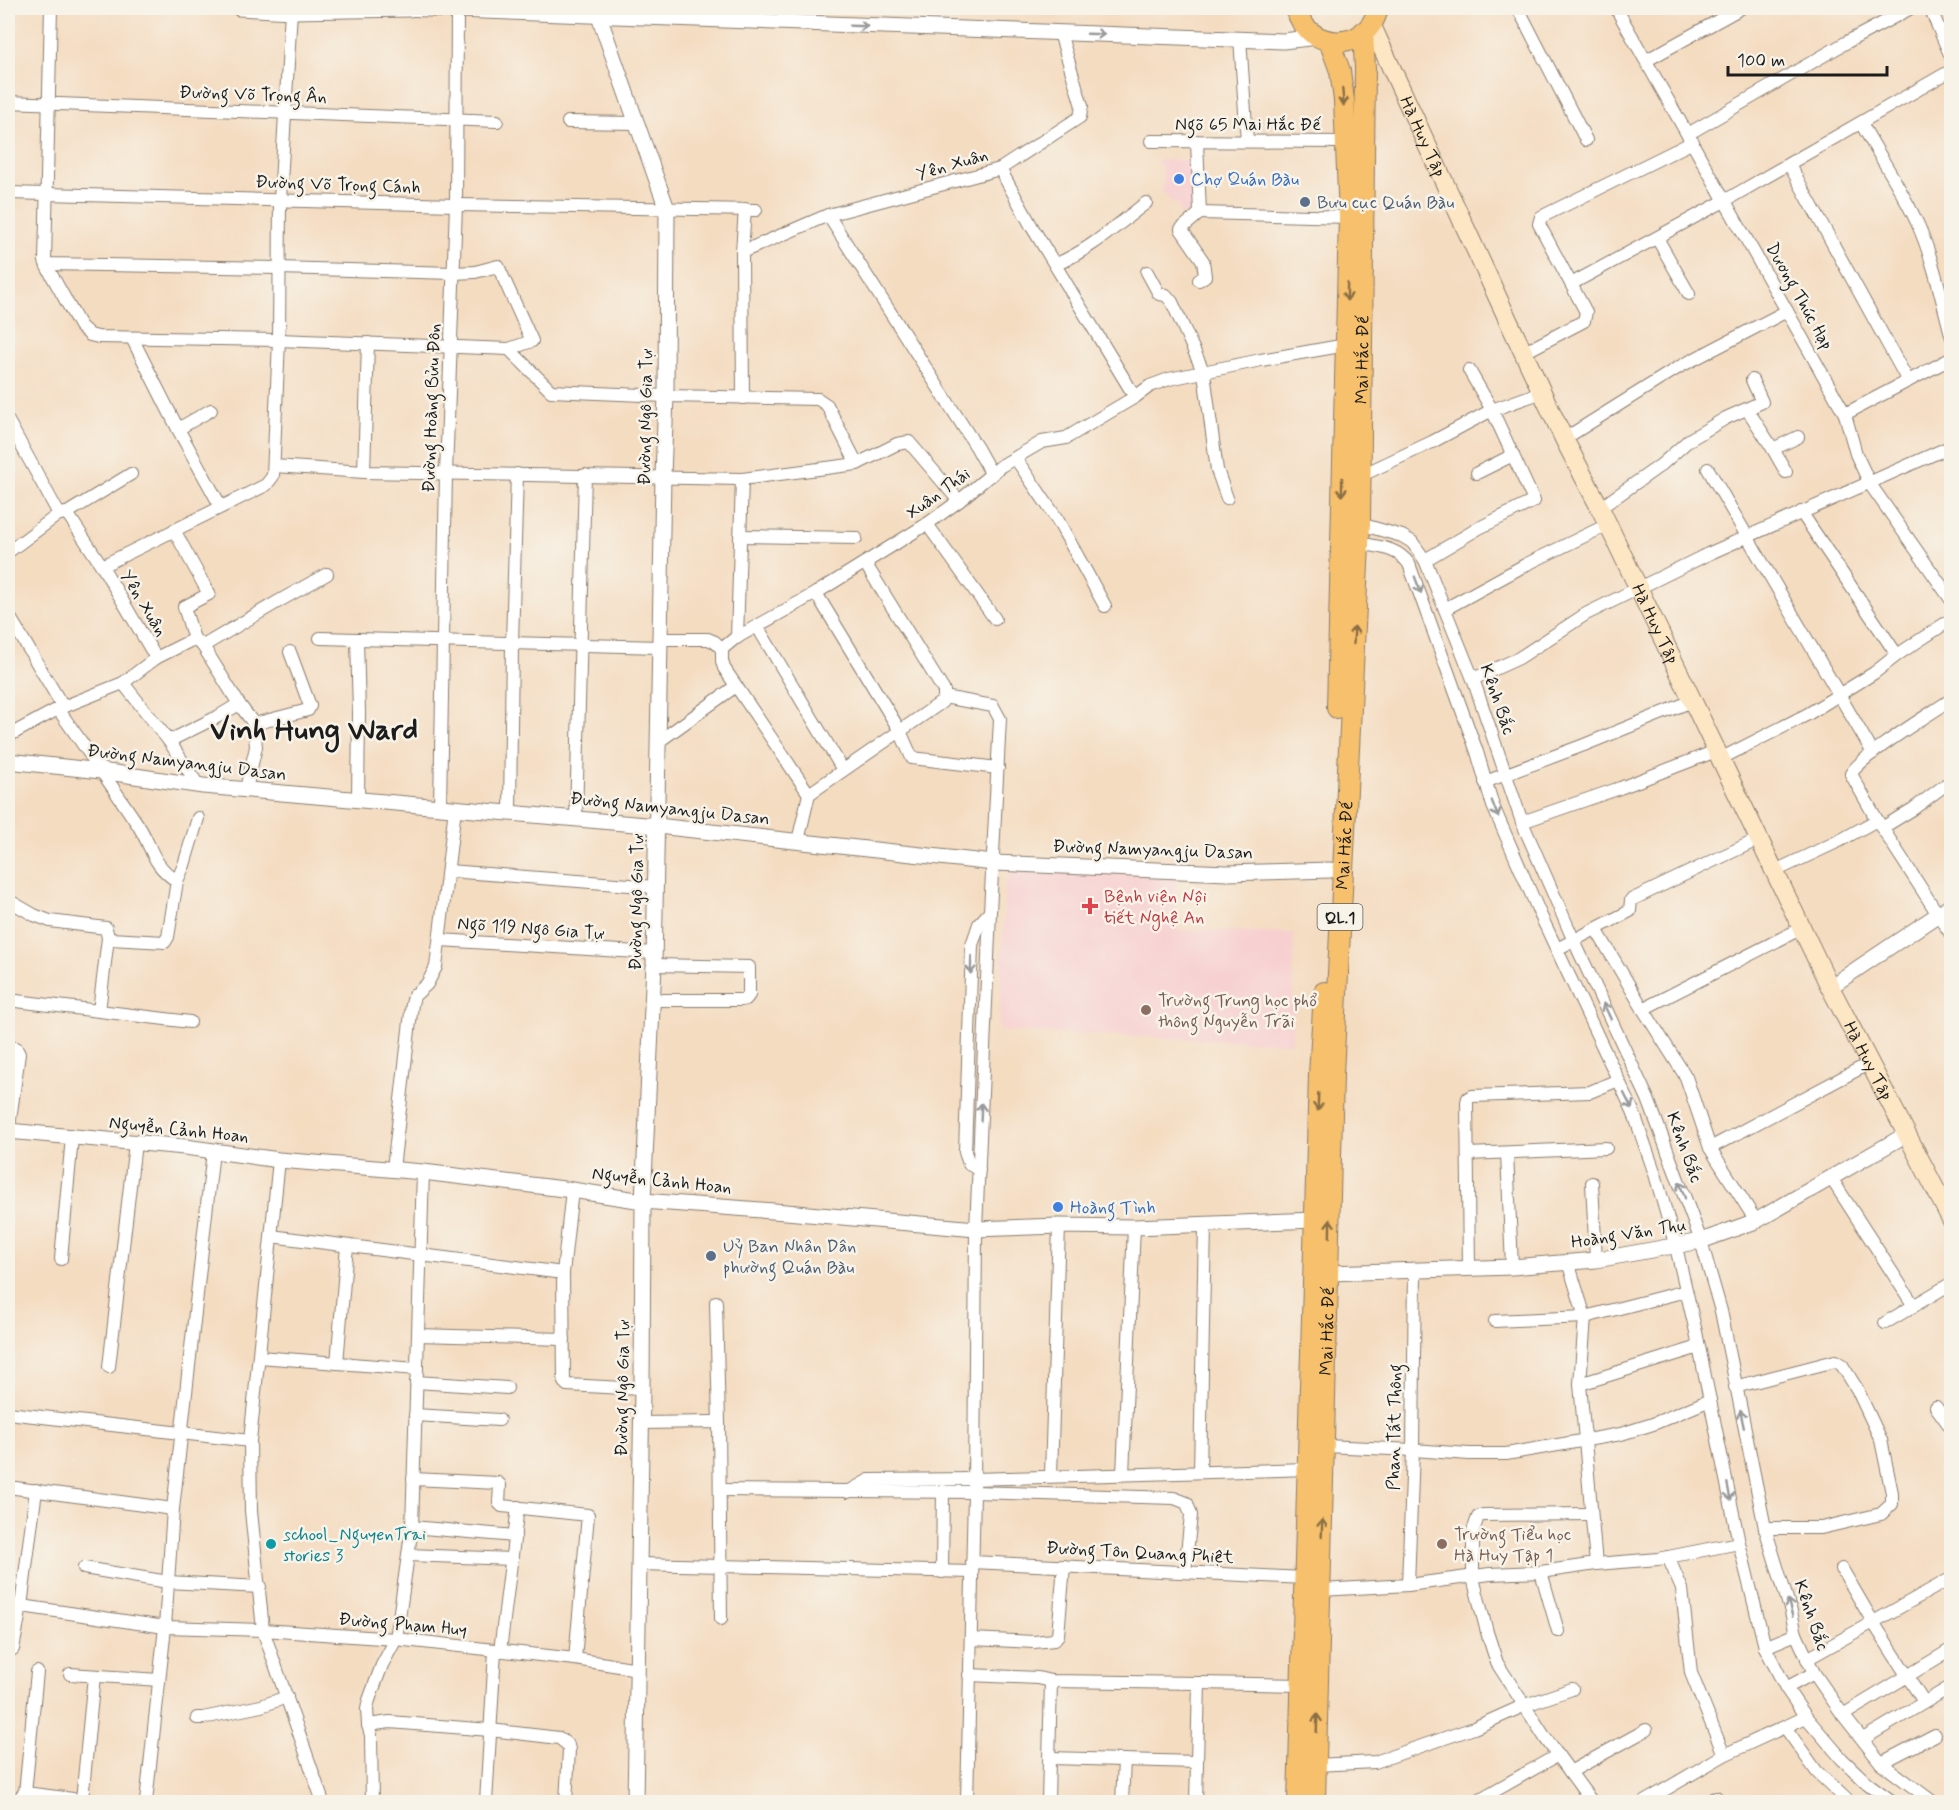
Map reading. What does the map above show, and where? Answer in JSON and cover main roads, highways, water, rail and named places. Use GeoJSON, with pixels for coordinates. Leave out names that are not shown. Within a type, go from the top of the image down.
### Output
{"type":"FeatureCollection","features":[{"type":"Feature","properties":{"kind":"main road","name":"QL.1"},"geometry":{"type":"LineString","coordinates":[[1296,8],[1301,21],[1308,30],[1324,39]]}},
{"type":"Feature","properties":{"kind":"main road"},"geometry":{"type":"LineString","coordinates":[[1324,39],[1341,41],[1353,39],[1376,17]]}},
{"type":"Feature","properties":{"kind":"main road","name":"Mai Hắc Đế"},"geometry":{"type":"LineString","coordinates":[[1315,1803],[1313,1584],[1309,1469],[1329,1273],[1326,1075],[1330,870],[1342,752],[1359,533],[1365,68],[1376,17]]}},
{"type":"Feature","properties":{"kind":"main road","name":"Hà Huy Tập"},"geometry":{"type":"LineString","coordinates":[[1376,17],[1523,353],[1564,439],[1604,517],[1830,987],[1952,1221]]}},
{"type":"Feature","properties":{"kind":"main road","name":"Mai Hắc Đế"},"geometry":{"type":"LineString","coordinates":[[1298,1803],[1302,1685],[1325,1446],[1319,1383],[1315,1220],[1326,1075],[1342,752],[1348,217],[1346,142],[1340,71],[1324,39]]}},
{"type":"Feature","properties":{"kind":"place","name":"Chợ Quán Bàu"},"geometry":{"type":"Point","coordinates":[1179,179]}},
{"type":"Feature","properties":{"kind":"place","name":"Bưu cục Quán Bàu"},"geometry":{"type":"Point","coordinates":[1305,202]}},
{"type":"Feature","properties":{"kind":"place","name":"Bệnh viện Nội tiết Nghệ An"},"geometry":{"type":"Point","coordinates":[1090,906]}},
{"type":"Feature","properties":{"kind":"place","name":"Trường Trung học phổ thông Nguyễn Trãi"},"geometry":{"type":"Point","coordinates":[1146,1010]}},
{"type":"Feature","properties":{"kind":"place","name":"Hoàng Tình"},"geometry":{"type":"Point","coordinates":[1058,1207]}},
{"type":"Feature","properties":{"kind":"place","name":"Uỷ Ban Nhân Dân phường Quán Bàu"},"geometry":{"type":"Point","coordinates":[711,1256]}},
{"type":"Feature","properties":{"kind":"place","name":"school_NguyenTrai stories 3"},"geometry":{"type":"Point","coordinates":[271,1544]}},
{"type":"Feature","properties":{"kind":"place","name":"Trường Tiểu học Hà Huy Tập 1"},"geometry":{"type":"Point","coordinates":[1442,1544]}},
{"type":"Feature","properties":{"kind":"district","name":"Vinh Hung Ward"},"geometry":{"type":"Point","coordinates":[314,729]}}]}
